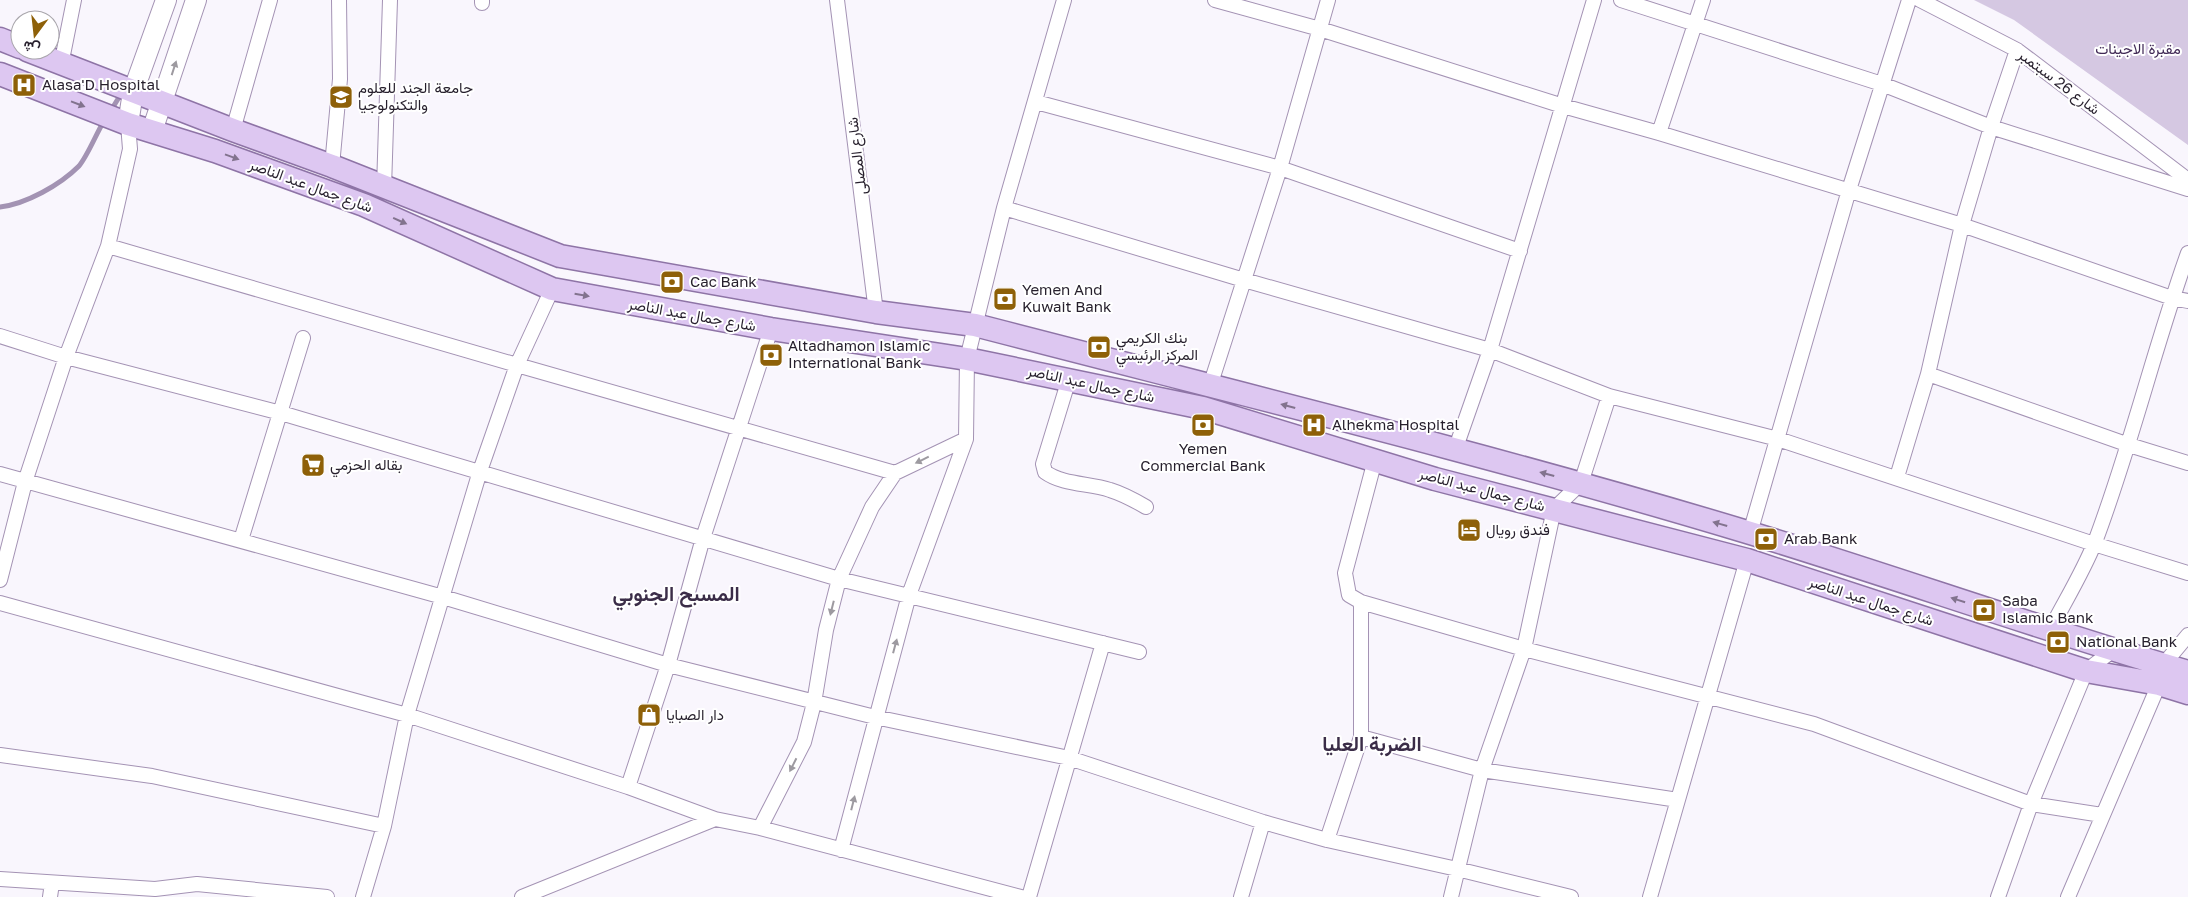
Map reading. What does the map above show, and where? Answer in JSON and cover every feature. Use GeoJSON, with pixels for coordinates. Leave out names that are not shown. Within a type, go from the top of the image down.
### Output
{"type":"FeatureCollection","features":[{"type":"Feature","properties":{"kind":"main road"},"geometry":{"type":"LineString","coordinates":[[128,124],[133,92],[166,0]]}},
{"type":"Feature","properties":{"kind":"main road"},"geometry":{"type":"LineString","coordinates":[[152,131],[196,0]]}},
{"type":"Feature","properties":{"kind":"main road","name":"شارع جمال عبد الناصر"},"geometry":{"type":"LineString","coordinates":[[50,60],[332,166],[560,256],[876,312],[975,325],[1581,483],[1750,533],[2112,651],[2161,675],[2188,693]]}},
{"type":"Feature","properties":{"kind":"main road","name":"شارع جمال عبد الناصر"},"geometry":{"type":"LineString","coordinates":[[0,74],[128,124],[215,151],[364,205],[552,289],[771,329],[967,359],[1203,408],[1435,479],[1748,560],[2086,672],[2161,675],[2188,672]]}},
{"type":"Feature","properties":{"kind":"street"},"geometry":{"type":"LineString","coordinates":[[61,65],[74,0]]}},
{"type":"Feature","properties":{"kind":"street"},"geometry":{"type":"LineString","coordinates":[[233,130],[270,0]]}},
{"type":"Feature","properties":{"kind":"street"},"geometry":{"type":"LineString","coordinates":[[332,166],[340,79],[339,0]]}},
{"type":"Feature","properties":{"kind":"street"},"geometry":{"type":"LineString","coordinates":[[384,188],[390,0]]}},
{"type":"Feature","properties":{"kind":"street","name":"شارع المصلى"},"geometry":{"type":"LineString","coordinates":[[837,0],[876,312]]}},
{"type":"Feature","properties":{"kind":"street"},"geometry":{"type":"LineString","coordinates":[[841,850],[909,595],[966,439],[967,359],[1004,208],[1064,0]]}},
{"type":"Feature","properties":{"kind":"street"},"geometry":{"type":"LineString","coordinates":[[1215,0],[1320,29],[1563,106],[1659,133],[1962,225],[2172,298],[2188,301]]}},
{"type":"Feature","properties":{"kind":"street"},"geometry":{"type":"LineString","coordinates":[[1210,386],[1280,168],[1328,0]]}},
{"type":"Feature","properties":{"kind":"street"},"geometry":{"type":"LineString","coordinates":[[1456,450],[1490,350],[1594,0]]}},
{"type":"Feature","properties":{"kind":"street"},"geometry":{"type":"LineString","coordinates":[[1621,0],[1882,84],[1991,127],[2188,189]]}},
{"type":"Feature","properties":{"kind":"street"},"geometry":{"type":"LineString","coordinates":[[1659,133],[1703,0]]}},
{"type":"Feature","properties":{"kind":"street"},"geometry":{"type":"LineString","coordinates":[[1750,533],[1848,190],[1909,0]]}},
{"type":"Feature","properties":{"kind":"street","name":"شارع 26 سبتمبر"},"geometry":{"type":"LineString","coordinates":[[1920,0],[2017,50],[2188,180]]}},
{"type":"Feature","properties":{"kind":"street"},"geometry":{"type":"LineString","coordinates":[[1897,477],[1928,374],[1962,225],[1991,127],[2017,50]]}},
{"type":"Feature","properties":{"kind":"street"},"geometry":{"type":"LineString","coordinates":[[1036,102],[1280,168],[1520,251]]}},
{"type":"Feature","properties":{"kind":"street"},"geometry":{"type":"LineString","coordinates":[[0,580],[25,482],[66,357],[108,246],[130,149],[128,124]]}},
{"type":"Feature","properties":{"kind":"street"},"geometry":{"type":"LineString","coordinates":[[130,149],[152,131]]}},
{"type":"Feature","properties":{"kind":"street"},"geometry":{"type":"LineString","coordinates":[[1004,208],[1244,280],[1490,350],[1609,396],[1778,439],[2094,544],[2188,572]]}},
{"type":"Feature","properties":{"kind":"street"},"geometry":{"type":"LineString","coordinates":[[108,246],[517,366],[895,473]]}},
{"type":"Feature","properties":{"kind":"street"},"geometry":{"type":"LineString","coordinates":[[2050,630],[2094,544],[2129,445],[2172,298],[2188,253]]}},
{"type":"Feature","properties":{"kind":"street"},"geometry":{"type":"LineString","coordinates":[[363,897],[384,826],[408,715],[480,470],[517,366],[552,289]]}},
{"type":"Feature","properties":{"kind":"street"},"geometry":{"type":"LineString","coordinates":[[628,787],[668,664],[703,538],[771,329]]}},
{"type":"Feature","properties":{"kind":"street"},"geometry":{"type":"LineString","coordinates":[[0,336],[66,357],[281,412],[839,579],[1139,652]]}},
{"type":"Feature","properties":{"kind":"street"},"geometry":{"type":"LineString","coordinates":[[241,540],[303,338]]}},
{"type":"Feature","properties":{"kind":"street"},"geometry":{"type":"LineString","coordinates":[[1928,374],[2129,445],[2188,463]]}},
{"type":"Feature","properties":{"kind":"street"},"geometry":{"type":"LineString","coordinates":[[1069,379],[1043,464],[1044,472],[1053,478],[1109,489],[1130,497],[1146,507]]}},
{"type":"Feature","properties":{"kind":"street"},"geometry":{"type":"LineString","coordinates":[[1451,897],[1482,770],[1524,648],[1554,509],[1581,483],[1609,396]]}},
{"type":"Feature","properties":{"kind":"street"},"geometry":{"type":"LineString","coordinates":[[760,828],[804,742],[814,702],[826,630],[839,579],[872,507],[895,473],[966,439]]}},
{"type":"Feature","properties":{"kind":"street"},"geometry":{"type":"LineString","coordinates":[[1375,460],[1345,573],[1349,596],[1361,602],[1524,648],[1814,724],[2031,804],[2102,815]]}},
{"type":"Feature","properties":{"kind":"street"},"geometry":{"type":"LineString","coordinates":[[0,474],[443,597],[668,664],[875,718],[1069,758],[1264,822],[1327,840],[1571,897]]}},
{"type":"Feature","properties":{"kind":"street"},"geometry":{"type":"LineString","coordinates":[[1650,897],[1748,560]]}},
{"type":"Feature","properties":{"kind":"street"},"geometry":{"type":"LineString","coordinates":[[1327,840],[1360,737],[1361,602]]}},
{"type":"Feature","properties":{"kind":"street"},"geometry":{"type":"LineString","coordinates":[[0,603],[408,715],[628,787],[715,819],[760,828],[1022,897]]}},
{"type":"Feature","properties":{"kind":"street"},"geometry":{"type":"LineString","coordinates":[[2068,897],[2161,675],[2188,635]]}},
{"type":"Feature","properties":{"kind":"street"},"geometry":{"type":"LineString","coordinates":[[1028,897],[1104,643]]}},
{"type":"Feature","properties":{"kind":"street"},"geometry":{"type":"LineString","coordinates":[[1998,897],[2031,804],[2086,672],[2112,651]]}},
{"type":"Feature","properties":{"kind":"street"},"geometry":{"type":"LineString","coordinates":[[1360,737],[1482,770],[1678,800]]}},
{"type":"Feature","properties":{"kind":"street"},"geometry":{"type":"LineString","coordinates":[[0,755],[152,776],[384,826]]}},
{"type":"Feature","properties":{"kind":"street"},"geometry":{"type":"LineString","coordinates":[[522,897],[715,819]]}},
{"type":"Feature","properties":{"kind":"street"},"geometry":{"type":"LineString","coordinates":[[1241,897],[1264,822]]}},
{"type":"Feature","properties":{"kind":"street"},"geometry":{"type":"LineString","coordinates":[[0,879],[51,890],[158,893],[196,884],[268,894],[327,897]]}},
{"type":"Feature","properties":{"kind":"green space","name":"مقبرة الاجينات"},"geometry":{"type":"Polygon","coordinates":[[[1974,0],[2188,0],[2188,145],[2014,20],[1974,0]]]}},
{"type":"Feature","properties":{"kind":"waterway"},"geometry":{"type":"LineString","coordinates":[[110,112],[121,94]]}},
{"type":"Feature","properties":{"kind":"waterway"},"geometry":{"type":"LineString","coordinates":[[0,207],[31,198],[53,187],[71,173],[79,166],[104,121]]}},
{"type":"Feature","properties":{"kind":"place","name":"Alasa'D Hospital"},"geometry":{"type":"Point","coordinates":[24,85]}},
{"type":"Feature","properties":{"kind":"place","name":"جامعة الجند للعلوم والتكنولوجيا"},"geometry":{"type":"Point","coordinates":[341,97]}},
{"type":"Feature","properties":{"kind":"place","name":"Cac Bank"},"geometry":{"type":"Point","coordinates":[672,282]}},
{"type":"Feature","properties":{"kind":"place","name":"Yemen And Kuwait Bank"},"geometry":{"type":"Point","coordinates":[1005,299]}},
{"type":"Feature","properties":{"kind":"place","name":"بنك الكريمي المركز الرئيسي"},"geometry":{"type":"Point","coordinates":[1099,347]}},
{"type":"Feature","properties":{"kind":"place","name":"Altadhamon Islamic International Bank"},"geometry":{"type":"Point","coordinates":[771,355]}},
{"type":"Feature","properties":{"kind":"place","name":"Yemen Commercial Bank"},"geometry":{"type":"Point","coordinates":[1203,425]}},
{"type":"Feature","properties":{"kind":"place","name":"Alhekma Hospital"},"geometry":{"type":"Point","coordinates":[1314,425]}},
{"type":"Feature","properties":{"kind":"place","name":"بقاله الحزمي"},"geometry":{"type":"Point","coordinates":[313,465]}},
{"type":"Feature","properties":{"kind":"place","name":"فندق رويال"},"geometry":{"type":"Point","coordinates":[1469,530]}},
{"type":"Feature","properties":{"kind":"place","name":"Arab Bank"},"geometry":{"type":"Point","coordinates":[1766,539]}},
{"type":"Feature","properties":{"kind":"place","name":"Saba Islamic Bank"},"geometry":{"type":"Point","coordinates":[1984,610]}},
{"type":"Feature","properties":{"kind":"place","name":"National Bank"},"geometry":{"type":"Point","coordinates":[2058,642]}},
{"type":"Feature","properties":{"kind":"place","name":"دار الصبايا"},"geometry":{"type":"Point","coordinates":[649,715]}},
{"type":"Feature","properties":{"kind":"district","name":"المسبح الجنوبي"},"geometry":{"type":"Point","coordinates":[676,594]}},
{"type":"Feature","properties":{"kind":"district","name":"الضربة العليا"},"geometry":{"type":"Point","coordinates":[1372,744]}}]}
